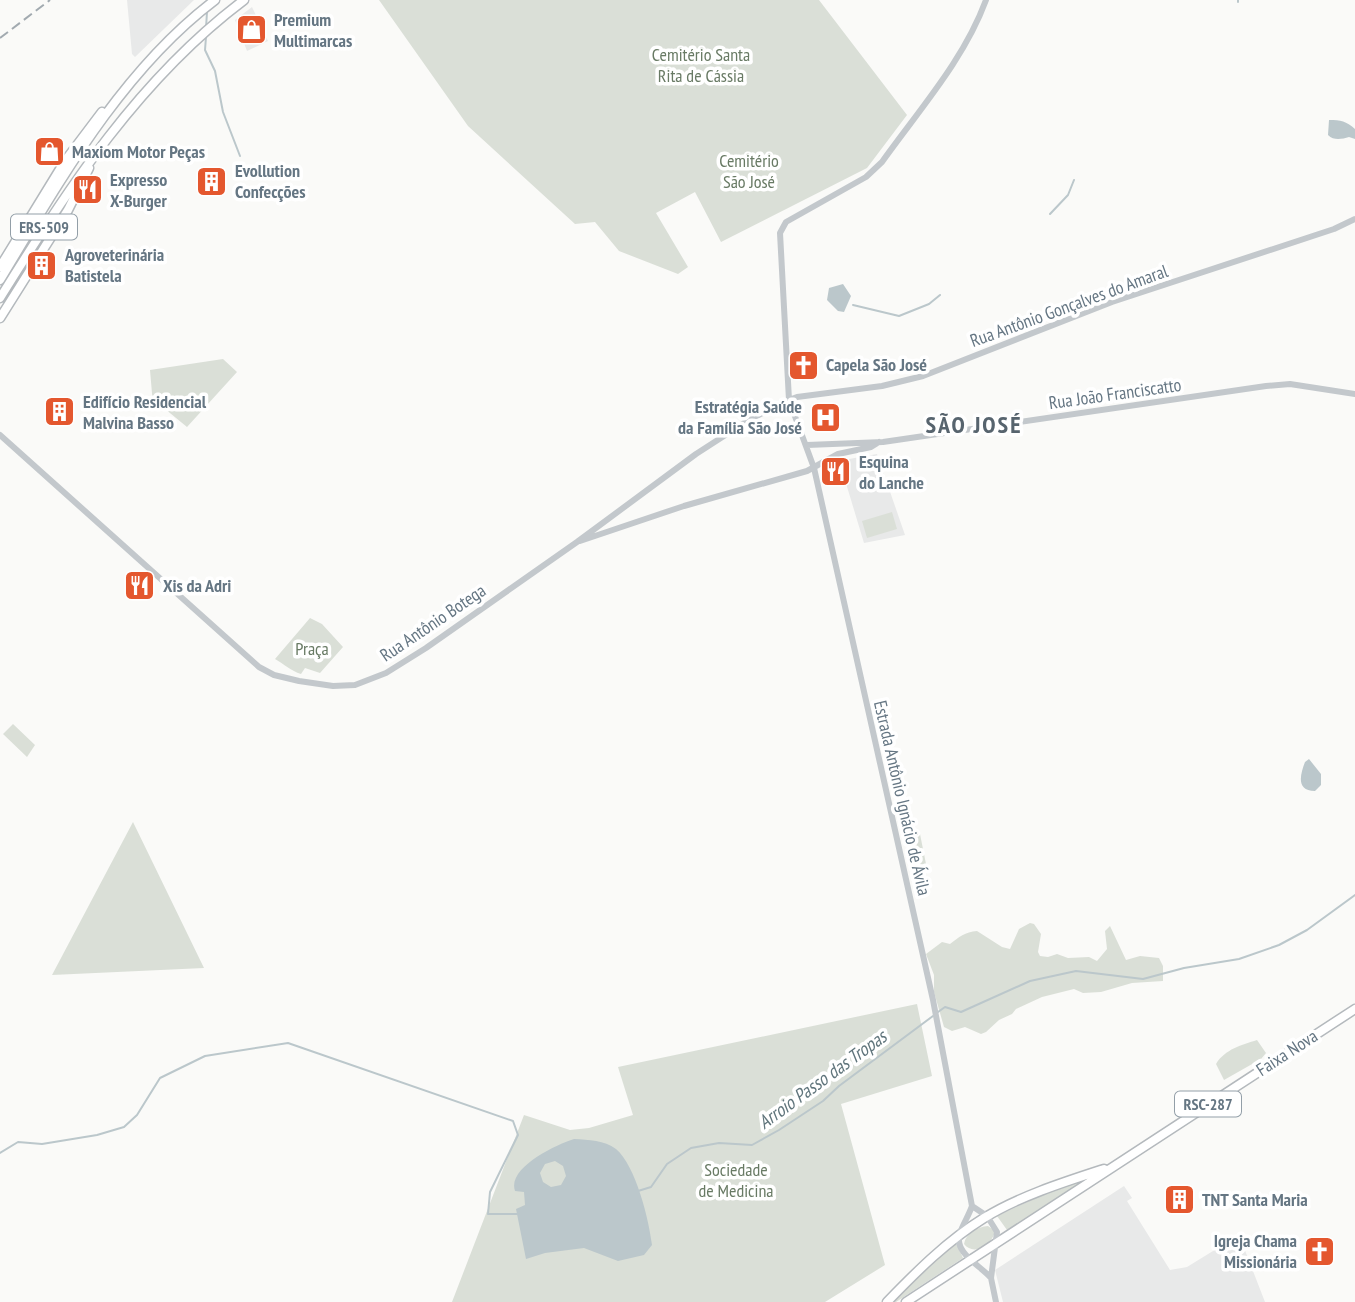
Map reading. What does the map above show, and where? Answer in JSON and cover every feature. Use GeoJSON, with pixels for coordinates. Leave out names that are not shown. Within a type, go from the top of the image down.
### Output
{"type":"FeatureCollection","features":[{"type":"Feature","properties":{"kind":"highway","name":"ERS-509"},"geometry":{"type":"LineString","coordinates":[[0,280],[89,139],[144,67],[178,32],[215,0]]}},
{"type":"Feature","properties":{"kind":"highway"},"geometry":{"type":"LineString","coordinates":[[226,14],[236,0]]}},
{"type":"Feature","properties":{"kind":"highway","name":"ERS-509"},"geometry":{"type":"LineString","coordinates":[[0,298],[52,215],[117,126],[177,58],[244,0]]}},
{"type":"Feature","properties":{"kind":"highway","name":"ERS-509"},"geometry":{"type":"LineString","coordinates":[[0,267],[65,161],[123,85],[134,72],[144,67]]}},
{"type":"Feature","properties":{"kind":"highway","name":"ERS-509"},"geometry":{"type":"LineString","coordinates":[[0,318],[68,210],[84,181],[92,159]]}},
{"type":"Feature","properties":{"kind":"highway","name":"Faixa Nova"},"geometry":{"type":"LineString","coordinates":[[906,1302],[1355,1009]]}},
{"type":"Feature","properties":{"kind":"highway","name":"Faixa Nova"},"geometry":{"type":"LineString","coordinates":[[887,1302],[934,1255],[987,1216],[1024,1199],[1114,1166]]}},
{"type":"Feature","properties":{"kind":"street","name":"Estrada Antônio Ignácio de Ávila"},"geometry":{"type":"LineString","coordinates":[[972,1206],[930,988],[814,468],[789,400],[781,228],[793,218],[866,177],[882,162],[962,50],[977,25],[986,0]]}},
{"type":"Feature","properties":{"kind":"street","name":"Rua Antônio Gonçalves do Amaral"},"geometry":{"type":"LineString","coordinates":[[789,400],[882,386],[923,376],[1112,302],[1334,229],[1355,219]]}},
{"type":"Feature","properties":{"kind":"street","name":"Rua João Franciscatto"},"geometry":{"type":"LineString","coordinates":[[807,445],[879,442],[1266,386],[1290,384],[1355,394]]}},
{"type":"Feature","properties":{"kind":"street","name":"Rua Antônio Botega"},"geometry":{"type":"LineString","coordinates":[[0,435],[260,667],[274,675],[333,686],[355,685],[386,673],[426,648],[696,454],[744,423],[789,400]]}},
{"type":"Feature","properties":{"kind":"street","name":"Rua João Franciscatto"},"geometry":{"type":"LineString","coordinates":[[577,542],[684,506],[814,468],[838,454],[871,447],[879,442]]}},
{"type":"Feature","properties":{"kind":"street"},"geometry":{"type":"LineString","coordinates":[[991,1278],[962,1250],[959,1235],[972,1206],[987,1216],[998,1232],[991,1278],[996,1302]]}},
{"type":"Feature","properties":{"kind":"shaded area"},"geometry":{"type":"Polygon","coordinates":[[[127,0],[194,0],[135,57],[132,54],[127,0]]]}},
{"type":"Feature","properties":{"kind":"shaded area","name":"Premium Multimarcas"},"geometry":{"type":"Polygon","coordinates":[[[252,7],[268,41],[247,51],[235,20],[252,7]]]}},
{"type":"Feature","properties":{"kind":"shaded area"},"geometry":{"type":"Polygon","coordinates":[[[1329,120],[1343,121],[1352,126],[1355,129],[1355,139],[1330,137],[1329,120]]]}},
{"type":"Feature","properties":{"kind":"shaded area"},"geometry":{"type":"Polygon","coordinates":[[[843,284],[851,296],[844,312],[838,311],[827,300],[829,288],[843,284]]]}},
{"type":"Feature","properties":{"kind":"shaded area"},"geometry":{"type":"Polygon","coordinates":[[[877,454],[905,535],[864,543],[845,480],[824,485],[821,474],[838,461],[877,454]]]}},
{"type":"Feature","properties":{"kind":"shaded area"},"geometry":{"type":"Polygon","coordinates":[[[1309,759],[1321,774],[1321,785],[1315,791],[1305,788],[1301,781],[1303,767],[1309,759]]]}},
{"type":"Feature","properties":{"kind":"shaded area"},"geometry":{"type":"Polygon","coordinates":[[[574,1139],[601,1142],[616,1149],[623,1157],[635,1180],[648,1222],[652,1245],[644,1255],[618,1261],[584,1248],[545,1253],[526,1259],[516,1209],[525,1205],[524,1192],[515,1191],[514,1182],[518,1174],[534,1159],[574,1139]],[[555,1161],[545,1164],[540,1173],[543,1182],[551,1187],[561,1185],[566,1176],[563,1166],[555,1161]]]}},
{"type":"Feature","properties":{"kind":"shaded area"},"geometry":{"type":"Polygon","coordinates":[[[1124,1186],[1132,1198],[1127,1201],[1170,1270],[1187,1267],[1239,1235],[1265,1302],[1003,1302],[995,1270],[1124,1186]]]}},
{"type":"Feature","properties":{"kind":"green space"},"geometry":{"type":"Polygon","coordinates":[[[379,0],[819,0],[907,115],[867,168],[721,242],[695,192],[656,213],[688,267],[678,274],[619,251],[595,222],[575,224],[468,126],[379,0]]]}},
{"type":"Feature","properties":{"kind":"green space"},"geometry":{"type":"Polygon","coordinates":[[[223,359],[237,372],[187,427],[159,404],[153,405],[150,370],[223,359]]]}},
{"type":"Feature","properties":{"kind":"green space"},"geometry":{"type":"Polygon","coordinates":[[[892,512],[897,529],[867,538],[862,521],[892,512]]]}},
{"type":"Feature","properties":{"kind":"green space","name":"Praça"},"geometry":{"type":"Polygon","coordinates":[[[310,618],[322,624],[343,647],[320,673],[305,668],[301,674],[275,659],[310,618]]]}},
{"type":"Feature","properties":{"kind":"green space"},"geometry":{"type":"Polygon","coordinates":[[[13,724],[35,745],[27,757],[3,734],[13,724]]]}},
{"type":"Feature","properties":{"kind":"green space"},"geometry":{"type":"Polygon","coordinates":[[[133,822],[204,968],[52,975],[133,822]]]}},
{"type":"Feature","properties":{"kind":"green space"},"geometry":{"type":"Polygon","coordinates":[[[920,834],[926,864],[911,867],[905,836],[920,834]]]}},
{"type":"Feature","properties":{"kind":"green space"},"geometry":{"type":"Polygon","coordinates":[[[1030,923],[1034,924],[1041,934],[1038,952],[1040,956],[1057,954],[1068,958],[1089,957],[1097,961],[1107,949],[1105,931],[1110,926],[1126,960],[1140,956],[1159,958],[1163,966],[1163,981],[1132,983],[1101,992],[1083,993],[1074,989],[1042,997],[1016,1009],[981,1034],[965,1027],[952,1031],[944,1027],[934,992],[934,975],[926,954],[942,942],[950,944],[959,937],[977,931],[1010,949],[1019,929],[1030,923]]]}},
{"type":"Feature","properties":{"kind":"green space","name":"Sociedade de Medicina"},"geometry":{"type":"Polygon","coordinates":[[[917,1004],[932,1076],[841,1104],[885,1265],[825,1302],[452,1302],[524,1115],[570,1130],[589,1128],[633,1115],[618,1067],[917,1004]]]}},
{"type":"Feature","properties":{"kind":"green space"},"geometry":{"type":"Polygon","coordinates":[[[1257,1040],[1266,1053],[1261,1059],[1224,1080],[1216,1064],[1220,1059],[1234,1048],[1257,1040]]]}},
{"type":"Feature","properties":{"kind":"green space"},"geometry":{"type":"Polygon","coordinates":[[[1092,1176],[1093,1178],[1007,1230],[997,1216],[1047,1193],[1092,1176]]]}},
{"type":"Feature","properties":{"kind":"green space"},"geometry":{"type":"Polygon","coordinates":[[[988,1226],[995,1231],[987,1244],[973,1249],[964,1244],[973,1231],[988,1226]]]}},
{"type":"Feature","properties":{"kind":"green space"},"geometry":{"type":"Polygon","coordinates":[[[956,1243],[963,1258],[896,1302],[890,1302],[934,1260],[956,1243]]]}},
{"type":"Feature","properties":{"kind":"waterway"},"geometry":{"type":"LineString","coordinates":[[206,28],[207,12]]}},
{"type":"Feature","properties":{"kind":"waterway"},"geometry":{"type":"LineString","coordinates":[[206,37],[205,50],[215,71],[223,112],[240,156]]}},
{"type":"Feature","properties":{"kind":"waterway"},"geometry":{"type":"LineString","coordinates":[[1050,214],[1068,195],[1074,180]]}},
{"type":"Feature","properties":{"kind":"waterway"},"geometry":{"type":"LineString","coordinates":[[853,305],[899,316],[929,304],[940,295]]}},
{"type":"Feature","properties":{"kind":"waterway","name":"Arroio Passo das Tropas"},"geometry":{"type":"LineString","coordinates":[[938,1012],[945,1007],[961,1012],[1030,981],[1076,971],[1143,979],[1184,968],[1239,959],[1279,945],[1307,930],[1355,895]]}},
{"type":"Feature","properties":{"kind":"waterway","name":"Arroio Passo das Tropas"},"geometry":{"type":"LineString","coordinates":[[638,1191],[651,1187],[667,1164],[691,1148],[719,1143],[752,1145],[779,1130],[823,1101],[933,1016]]}},
{"type":"Feature","properties":{"kind":"waterway","name":"Arroio Passo das Tropas"},"geometry":{"type":"LineString","coordinates":[[0,1153],[18,1142],[42,1144],[97,1135],[124,1127],[137,1115],[160,1078],[205,1056],[288,1043],[513,1121],[518,1135],[490,1192],[488,1214],[517,1214]]}},
{"type":"Feature","properties":{"kind":"railway"},"geometry":{"type":"LineString","coordinates":[[0,38],[50,0]]}},
{"type":"Feature","properties":{"kind":"place","name":"Premium Multimarcas"},"geometry":{"type":"Point","coordinates":[251,30]}},
{"type":"Feature","properties":{"kind":"place","name":"Maxiom Motor Peças"},"geometry":{"type":"Point","coordinates":[49,152]}},
{"type":"Feature","properties":{"kind":"place","name":"Evollution Confecções"},"geometry":{"type":"Point","coordinates":[212,181]}},
{"type":"Feature","properties":{"kind":"place","name":"Expresso X-Burger"},"geometry":{"type":"Point","coordinates":[87,190]}},
{"type":"Feature","properties":{"kind":"place","name":"Agroveterinária Batistela"},"geometry":{"type":"Point","coordinates":[42,265]}},
{"type":"Feature","properties":{"kind":"place","name":"Capela São José"},"geometry":{"type":"Point","coordinates":[803,365]}},
{"type":"Feature","properties":{"kind":"place","name":"Edifício Residencial Malvina Basso"},"geometry":{"type":"Point","coordinates":[60,412]}},
{"type":"Feature","properties":{"kind":"place","name":"Estratégia Saúde da Família São José"},"geometry":{"type":"Point","coordinates":[825,417]}},
{"type":"Feature","properties":{"kind":"place","name":"Esquina do Lanche"},"geometry":{"type":"Point","coordinates":[836,472]}},
{"type":"Feature","properties":{"kind":"place","name":"Xis da Adri"},"geometry":{"type":"Point","coordinates":[140,586]}},
{"type":"Feature","properties":{"kind":"place","name":"TNT Santa Maria"},"geometry":{"type":"Point","coordinates":[1179,1200]}},
{"type":"Feature","properties":{"kind":"place","name":"Igreja Chama Missionária"},"geometry":{"type":"Point","coordinates":[1320,1251]}},
{"type":"Feature","properties":{"kind":"district","name":"SÃO JOSÉ"},"geometry":{"type":"Point","coordinates":[974,425]}},
{"type":"Feature","properties":{"kind":"park label","name":"Cemitério Santa Rita de Cássia"},"geometry":{"type":"Point","coordinates":[701,65]}},
{"type":"Feature","properties":{"kind":"park label","name":"Cemitério São José"},"geometry":{"type":"Point","coordinates":[749,171]}}]}
